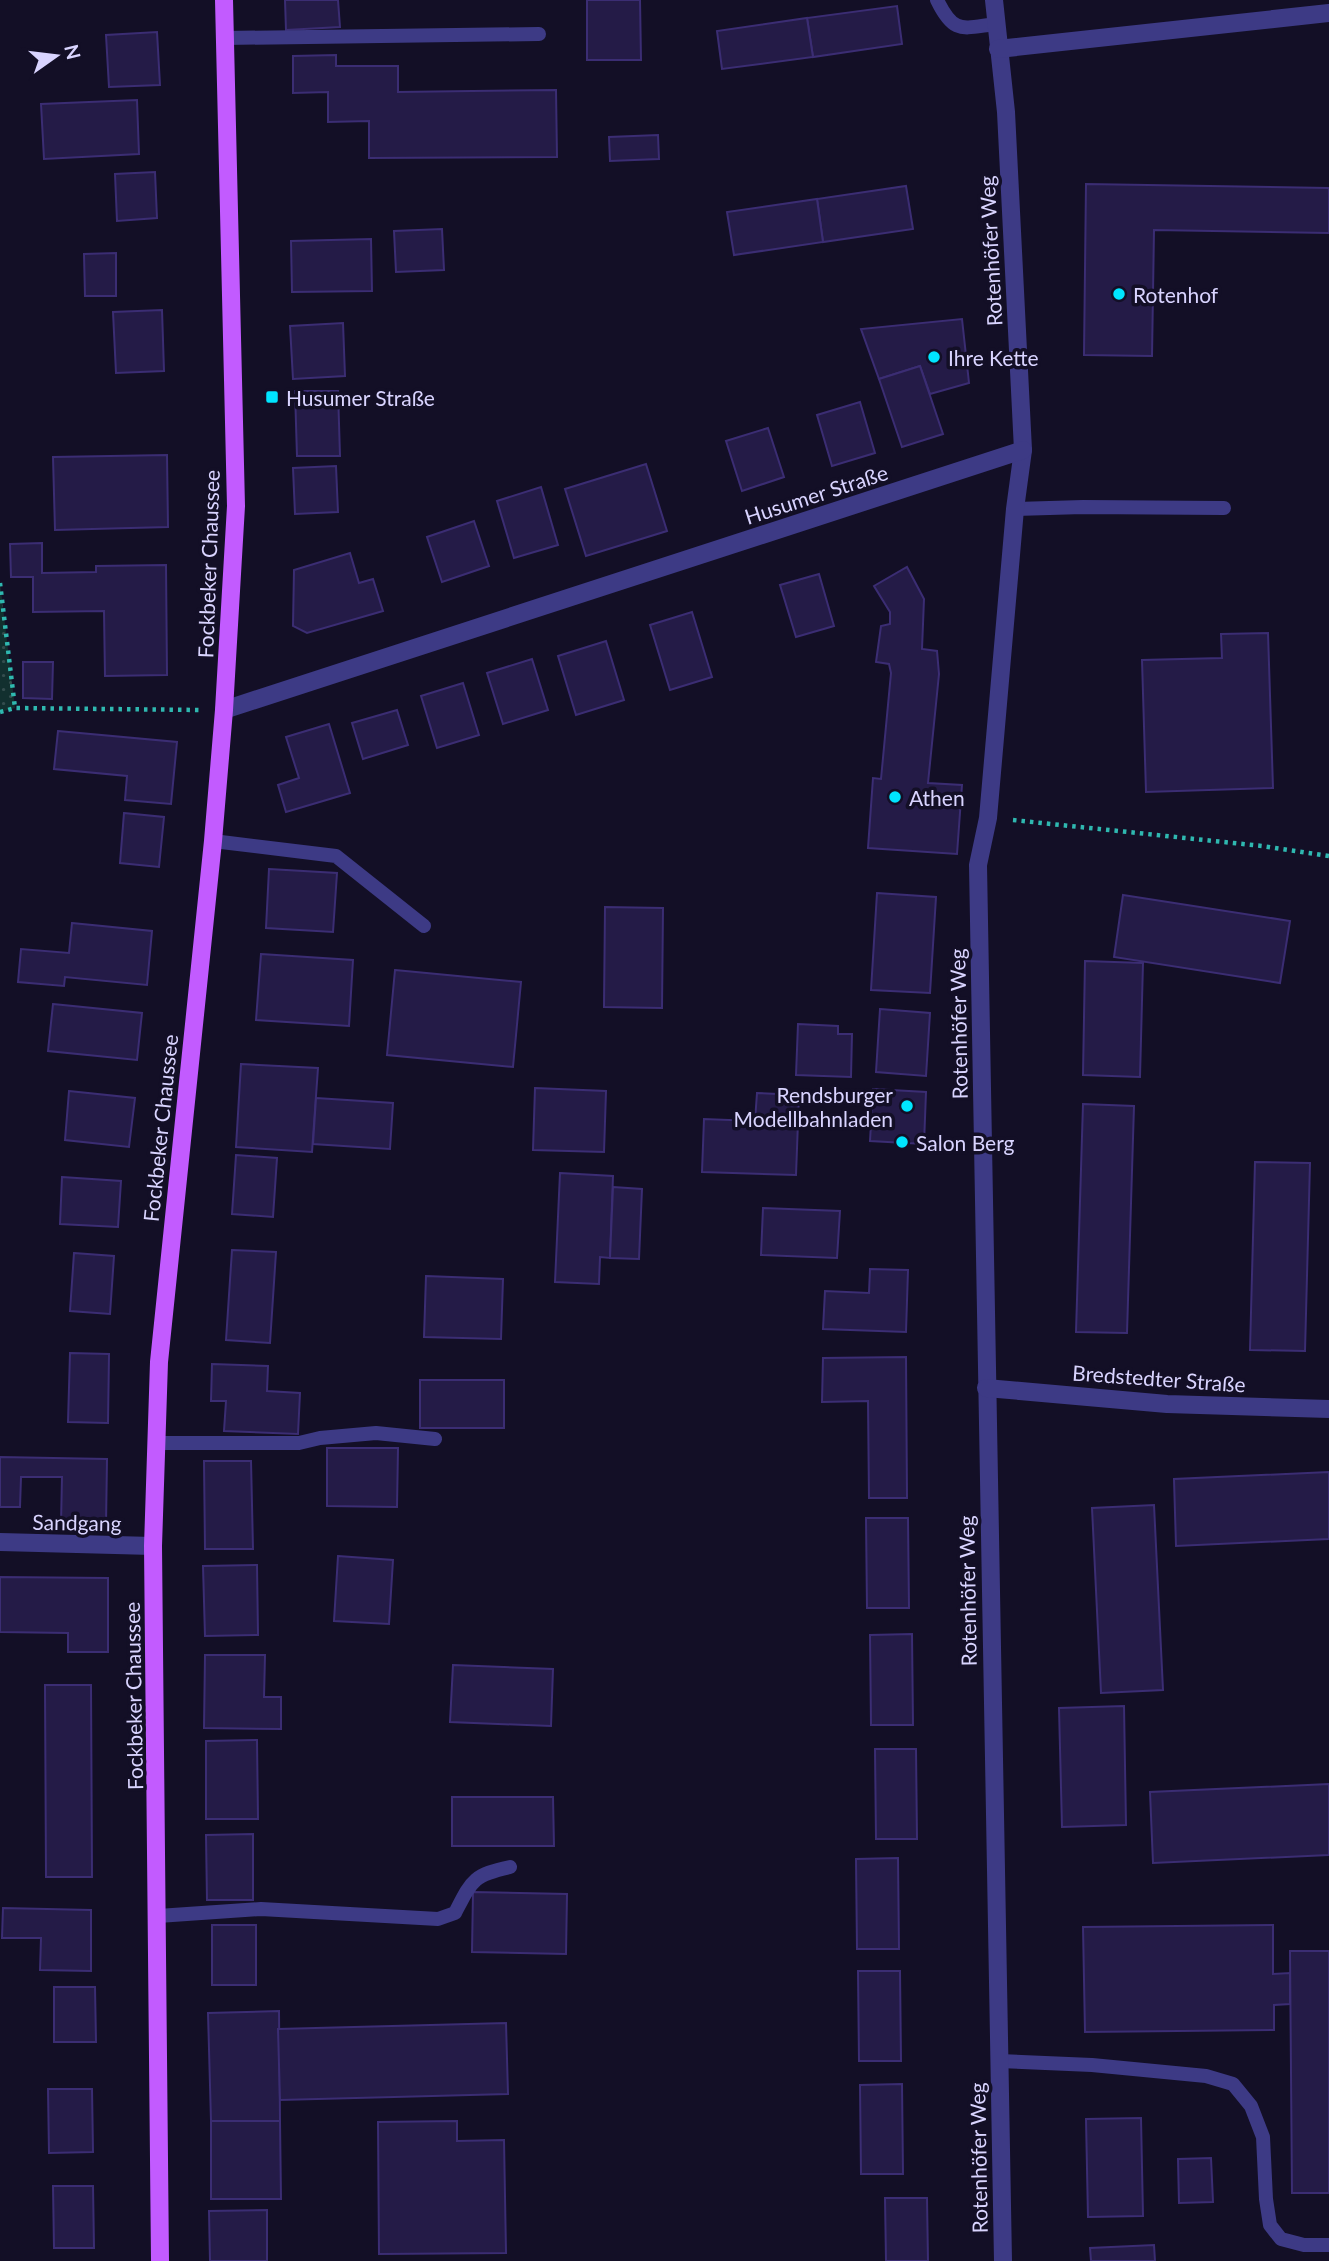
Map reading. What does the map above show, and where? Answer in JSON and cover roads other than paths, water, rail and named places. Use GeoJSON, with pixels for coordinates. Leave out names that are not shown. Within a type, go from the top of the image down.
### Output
{"type":"FeatureCollection","features":[{"type":"Feature","properties":{"kind":"main road","name":"Fockbeker Chaussee"},"geometry":{"type":"LineString","coordinates":[[160,2261],[153,1546],[159,1362],[213,841],[236,506],[224,0]]}},
{"type":"Feature","properties":{"kind":"street","name":"Rotenhöfer Weg"},"geometry":{"type":"LineString","coordinates":[[994,0],[1006,112],[1023,450],[1015,509],[988,818],[978,864],[1003,2261]]}},
{"type":"Feature","properties":{"kind":"street"},"geometry":{"type":"LineString","coordinates":[[998,49],[1329,13]]}},
{"type":"Feature","properties":{"kind":"street","name":"Husumer Straße"},"geometry":{"type":"LineString","coordinates":[[224,710],[1023,450]]}},
{"type":"Feature","properties":{"kind":"street","name":"Bredstedter Straße"},"geometry":{"type":"LineString","coordinates":[[986,1388],[1167,1404],[1329,1409]]}},
{"type":"Feature","properties":{"kind":"street","name":"Sandgang"},"geometry":{"type":"LineString","coordinates":[[0,1542],[153,1546]]}},
{"type":"Feature","properties":{"kind":"lane"},"geometry":{"type":"LineString","coordinates":[[937,0],[944,14],[955,26],[965,28],[996,24]]}},
{"type":"Feature","properties":{"kind":"lane"},"geometry":{"type":"LineString","coordinates":[[225,38],[539,34]]}},
{"type":"Feature","properties":{"kind":"lane"},"geometry":{"type":"LineString","coordinates":[[1015,509],[1224,508]]}},
{"type":"Feature","properties":{"kind":"lane"},"geometry":{"type":"LineString","coordinates":[[213,841],[336,856],[424,926]]}},
{"type":"Feature","properties":{"kind":"lane"},"geometry":{"type":"LineString","coordinates":[[157,1443],[299,1443],[320,1438],[376,1433],[435,1439]]}},
{"type":"Feature","properties":{"kind":"lane"},"geometry":{"type":"LineString","coordinates":[[158,1916],[261,1909],[438,1919],[455,1913],[470,1885],[487,1872],[510,1867]]}},
{"type":"Feature","properties":{"kind":"lane"},"geometry":{"type":"LineString","coordinates":[[999,2061],[1092,2065],[1206,2076],[1233,2084],[1251,2106],[1263,2137],[1270,2225],[1281,2239],[1304,2245],[1329,2245]]}},
{"type":"Feature","properties":{"kind":"place","name":"Rotenhof"},"geometry":{"type":"Point","coordinates":[1119,294]}},
{"type":"Feature","properties":{"kind":"place","name":"Ihre Kette"},"geometry":{"type":"Point","coordinates":[934,357]}},
{"type":"Feature","properties":{"kind":"place","name":"Husumer Straße"},"geometry":{"type":"Point","coordinates":[272,397]}},
{"type":"Feature","properties":{"kind":"place","name":"Athen"},"geometry":{"type":"Point","coordinates":[895,797]}},
{"type":"Feature","properties":{"kind":"place","name":"Rendsburger Modellbahnladen"},"geometry":{"type":"Point","coordinates":[907,1106]}},
{"type":"Feature","properties":{"kind":"place","name":"Salon Berg"},"geometry":{"type":"Point","coordinates":[902,1142]}}]}
